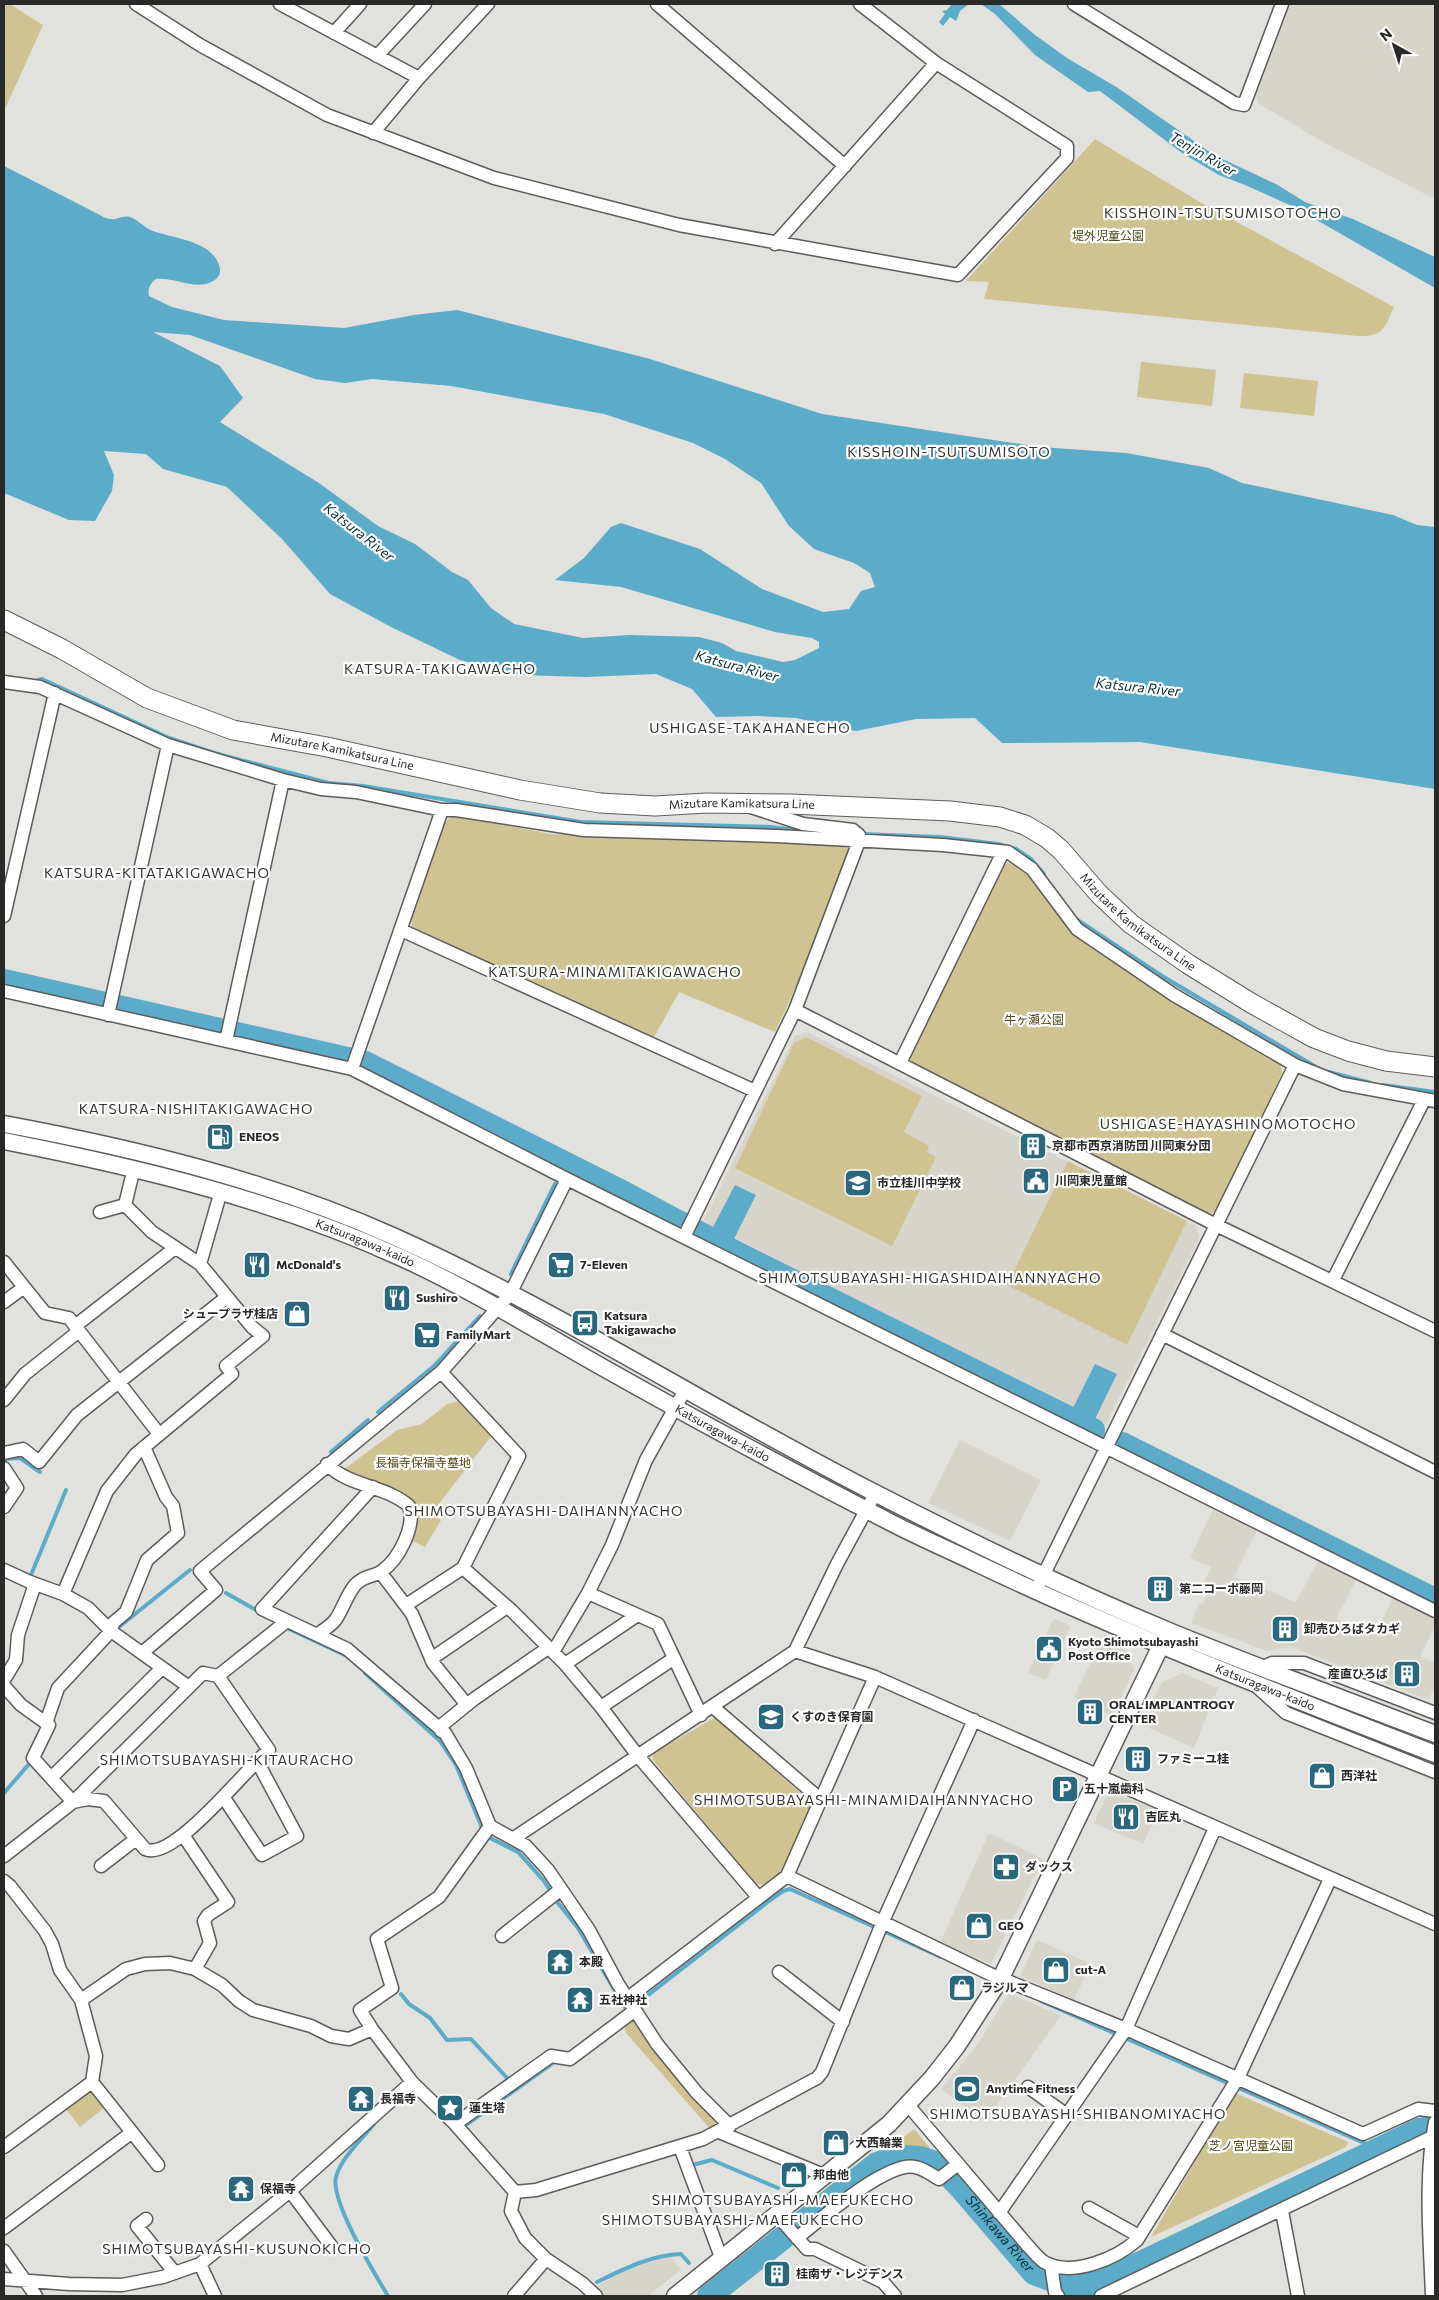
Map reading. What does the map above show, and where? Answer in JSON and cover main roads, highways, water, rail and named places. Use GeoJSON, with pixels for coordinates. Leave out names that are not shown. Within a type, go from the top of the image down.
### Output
{"type":"FeatureCollection","features":[{"type":"Feature","properties":{"kind":"main road","name":"Mizutare Kamikatsura Line"},"geometry":{"type":"LineString","coordinates":[[4,620],[62,649],[147,698],[233,730],[327,747],[520,790],[600,803],[655,806],[742,803],[950,811],[1000,817],[1024,825],[1046,838],[1061,850],[1099,894],[1131,924],[1188,964],[1251,1003],[1314,1038],[1348,1051],[1386,1061],[1435,1067]]}},
{"type":"Feature","properties":{"kind":"water"},"geometry":{"type":"Polygon","coordinates":[[[952,4],[969,4],[960,11],[956,21],[950,17],[943,26],[939,22],[945,14],[942,11],[947,10],[952,4]]]}},
{"type":"Feature","properties":{"kind":"water","name":"Tenjin River"},"geometry":{"type":"Polygon","coordinates":[[[981,4],[999,4],[1035,35],[1067,58],[1118,88],[1214,155],[1276,184],[1305,202],[1353,219],[1435,257],[1435,288],[1294,207],[1219,175],[1182,153],[1100,91],[1088,92],[1035,55],[995,14],[981,4]]]}},
{"type":"Feature","properties":{"kind":"water","name":"Katsura River"},"geometry":{"type":"Polygon","coordinates":[[[4,166],[105,218],[130,217],[153,231],[193,242],[211,252],[217,260],[220,269],[218,278],[212,282],[196,285],[156,279],[151,284],[149,296],[172,307],[224,320],[344,328],[414,315],[457,310],[650,359],[822,414],[1040,447],[1126,453],[1209,468],[1242,483],[1393,515],[1417,525],[1435,527],[1435,789],[1140,742],[1002,743],[975,718],[916,719],[856,731],[796,718],[758,716],[716,717],[692,689],[656,674],[586,677],[519,675],[460,660],[391,627],[330,594],[282,539],[227,487],[163,469],[146,454],[104,451],[114,475],[112,491],[95,521],[69,520],[4,493],[4,166]],[[153,332],[220,366],[243,398],[220,422],[319,483],[378,526],[415,544],[452,572],[468,580],[491,608],[514,624],[583,638],[630,635],[699,637],[722,643],[736,651],[783,662],[795,660],[819,648],[819,642],[812,638],[775,632],[621,587],[555,580],[584,558],[611,527],[621,523],[700,549],[762,589],[823,612],[849,609],[861,591],[875,587],[870,573],[854,563],[814,549],[789,526],[761,483],[725,459],[693,443],[604,414],[451,386],[372,379],[345,383],[315,379],[190,335],[153,332]]]}},
{"type":"Feature","properties":{"kind":"water"},"geometry":{"type":"Polygon","coordinates":[[[735,1185],[756,1195],[733,1241],[712,1229],[735,1185]]]}},
{"type":"Feature","properties":{"kind":"water"},"geometry":{"type":"Polygon","coordinates":[[[1095,1364],[1117,1374],[1095,1419],[1073,1408],[1095,1364]]]}},
{"type":"Feature","properties":{"kind":"waterway"},"geometry":{"type":"LineString","coordinates":[[35,681],[42,679],[169,738],[214,753],[329,783],[363,786],[581,822],[770,827],[813,832]]}},
{"type":"Feature","properties":{"kind":"waterway"},"geometry":{"type":"LineString","coordinates":[[862,834],[940,837],[998,844],[1016,849],[1031,859],[1044,874]]}},
{"type":"Feature","properties":{"kind":"waterway"},"geometry":{"type":"LineString","coordinates":[[1076,919],[1162,976],[1316,1067]]}},
{"type":"Feature","properties":{"kind":"waterway"},"geometry":{"type":"LineString","coordinates":[[4,981],[365,1063],[624,1193],[740,1255],[1093,1430]]}},
{"type":"Feature","properties":{"kind":"waterway"},"geometry":{"type":"LineString","coordinates":[[1329,1072],[1371,1083]]}},
{"type":"Feature","properties":{"kind":"waterway"},"geometry":{"type":"LineString","coordinates":[[1383,1085],[1435,1092]]}},
{"type":"Feature","properties":{"kind":"waterway"},"geometry":{"type":"LineString","coordinates":[[511,1274],[555,1184]]}},
{"type":"Feature","properties":{"kind":"waterway"},"geometry":{"type":"LineString","coordinates":[[378,1412],[434,1366],[480,1316]]}},
{"type":"Feature","properties":{"kind":"waterway"},"geometry":{"type":"LineString","coordinates":[[331,1452],[368,1420]]}},
{"type":"Feature","properties":{"kind":"waterway"},"geometry":{"type":"LineString","coordinates":[[1122,1444],[1435,1600]]}},
{"type":"Feature","properties":{"kind":"waterway"},"geometry":{"type":"LineString","coordinates":[[4,1459],[20,1458],[40,1472]]}},
{"type":"Feature","properties":{"kind":"waterway"},"geometry":{"type":"LineString","coordinates":[[31,1575],[66,1490]]}},
{"type":"Feature","properties":{"kind":"waterway"},"geometry":{"type":"LineString","coordinates":[[120,1626],[190,1570]]}},
{"type":"Feature","properties":{"kind":"waterway"},"geometry":{"type":"LineString","coordinates":[[226,1593],[256,1610]]}},
{"type":"Feature","properties":{"kind":"waterway"},"geometry":{"type":"LineString","coordinates":[[287,1628],[347,1656]]}},
{"type":"Feature","properties":{"kind":"waterway"},"geometry":{"type":"LineString","coordinates":[[365,1673],[440,1741],[456,1765],[483,1830]]}},
{"type":"Feature","properties":{"kind":"waterway"},"geometry":{"type":"LineString","coordinates":[[4,1793],[29,1764]]}},
{"type":"Feature","properties":{"kind":"waterway"},"geometry":{"type":"LineString","coordinates":[[486,1836],[518,1852],[544,1881],[558,1903],[578,1928],[627,2011]]}},
{"type":"Feature","properties":{"kind":"waterway"},"geometry":{"type":"LineString","coordinates":[[634,2006],[769,1901],[783,1891],[790,1889],[941,1957]]}},
{"type":"Feature","properties":{"kind":"waterway"},"geometry":{"type":"LineString","coordinates":[[401,1994],[409,2004],[430,2018],[447,2040],[471,2039],[509,2080]]}},
{"type":"Feature","properties":{"kind":"waterway"},"geometry":{"type":"LineString","coordinates":[[1041,2001],[1378,2149]]}},
{"type":"Feature","properties":{"kind":"waterway"},"geometry":{"type":"LineString","coordinates":[[463,2127],[557,2060]]}},
{"type":"Feature","properties":{"kind":"waterway"},"geometry":{"type":"LineString","coordinates":[[374,2124],[342,2163],[336,2177],[336,2188],[346,2219],[388,2296]]}},
{"type":"Feature","properties":{"kind":"waterway","name":"Shinkawa River"},"geometry":{"type":"LineString","coordinates":[[709,2296],[877,2164],[900,2157],[920,2158],[938,2164],[1034,2273],[1073,2288],[1101,2282],[1419,2130],[1435,2128]]}},
{"type":"Feature","properties":{"kind":"waterway"},"geometry":{"type":"LineString","coordinates":[[696,2164],[712,2160],[778,2188]]}},
{"type":"Feature","properties":{"kind":"waterway"},"geometry":{"type":"LineString","coordinates":[[597,2282],[617,2272],[659,2257],[681,2254],[689,2263]]}},
{"type":"Feature","properties":{"kind":"place","name":"ENEOS"},"geometry":{"type":"Point","coordinates":[220,1137]}},
{"type":"Feature","properties":{"kind":"place","name":"京都市西京消防団 川岡東分団"},"geometry":{"type":"Point","coordinates":[1033,1146]}},
{"type":"Feature","properties":{"kind":"place","name":"川岡東児童館"},"geometry":{"type":"Point","coordinates":[1036,1181]}},
{"type":"Feature","properties":{"kind":"place","name":"市立桂川中学校"},"geometry":{"type":"Point","coordinates":[858,1183]}},
{"type":"Feature","properties":{"kind":"place","name":"McDonald's"},"geometry":{"type":"Point","coordinates":[257,1265]}},
{"type":"Feature","properties":{"kind":"place","name":"7-Eleven"},"geometry":{"type":"Point","coordinates":[561,1265]}},
{"type":"Feature","properties":{"kind":"place","name":"Sushiro"},"geometry":{"type":"Point","coordinates":[397,1298]}},
{"type":"Feature","properties":{"kind":"place","name":"シュープラザ桂店"},"geometry":{"type":"Point","coordinates":[297,1314]}},
{"type":"Feature","properties":{"kind":"place","name":"Katsura Takigawacho"},"geometry":{"type":"Point","coordinates":[585,1323]}},
{"type":"Feature","properties":{"kind":"place","name":"FamilyMart"},"geometry":{"type":"Point","coordinates":[427,1335]}},
{"type":"Feature","properties":{"kind":"place","name":"第二コーポ藤岡"},"geometry":{"type":"Point","coordinates":[1160,1589]}},
{"type":"Feature","properties":{"kind":"place","name":"卸売ひろばタカギ"},"geometry":{"type":"Point","coordinates":[1285,1629]}},
{"type":"Feature","properties":{"kind":"place","name":"Kyoto Shimotsubayashi Post Office"},"geometry":{"type":"Point","coordinates":[1049,1649]}},
{"type":"Feature","properties":{"kind":"place","name":"産直ひろば"},"geometry":{"type":"Point","coordinates":[1407,1674]}},
{"type":"Feature","properties":{"kind":"place","name":"ORAL IMPLANTROGY CENTER"},"geometry":{"type":"Point","coordinates":[1090,1712]}},
{"type":"Feature","properties":{"kind":"place","name":"くすのき保育園"},"geometry":{"type":"Point","coordinates":[771,1717]}},
{"type":"Feature","properties":{"kind":"place","name":"ファミーユ桂"},"geometry":{"type":"Point","coordinates":[1138,1759]}},
{"type":"Feature","properties":{"kind":"place","name":"西洋社"},"geometry":{"type":"Point","coordinates":[1322,1776]}},
{"type":"Feature","properties":{"kind":"place","name":"五十嵐歯科"},"geometry":{"type":"Point","coordinates":[1065,1789]}},
{"type":"Feature","properties":{"kind":"place","name":"吉匠丸"},"geometry":{"type":"Point","coordinates":[1126,1817]}},
{"type":"Feature","properties":{"kind":"place","name":"ダックス"},"geometry":{"type":"Point","coordinates":[1006,1867]}},
{"type":"Feature","properties":{"kind":"place","name":"GEO"},"geometry":{"type":"Point","coordinates":[979,1926]}},
{"type":"Feature","properties":{"kind":"place","name":"本殿"},"geometry":{"type":"Point","coordinates":[560,1962]}},
{"type":"Feature","properties":{"kind":"place","name":"cut-A"},"geometry":{"type":"Point","coordinates":[1056,1970]}},
{"type":"Feature","properties":{"kind":"place","name":"ラジルマ"},"geometry":{"type":"Point","coordinates":[962,1988]}},
{"type":"Feature","properties":{"kind":"place","name":"五社神社"},"geometry":{"type":"Point","coordinates":[580,2000]}},
{"type":"Feature","properties":{"kind":"place","name":"Anytime Fitness"},"geometry":{"type":"Point","coordinates":[967,2089]}},
{"type":"Feature","properties":{"kind":"place","name":"長福寺"},"geometry":{"type":"Point","coordinates":[361,2099]}},
{"type":"Feature","properties":{"kind":"place","name":"蓮生塔"},"geometry":{"type":"Point","coordinates":[450,2108]}},
{"type":"Feature","properties":{"kind":"place","name":"大西輪業"},"geometry":{"type":"Point","coordinates":[836,2143]}},
{"type":"Feature","properties":{"kind":"place","name":"邦由他"},"geometry":{"type":"Point","coordinates":[794,2175]}},
{"type":"Feature","properties":{"kind":"place","name":"保福寺"},"geometry":{"type":"Point","coordinates":[241,2189]}},
{"type":"Feature","properties":{"kind":"place","name":"桂南ザ・レジデンス"},"geometry":{"type":"Point","coordinates":[777,2274]}},
{"type":"Feature","properties":{"kind":"district","name":"KISSHOIN-TSUTSUMISOTOCHO"},"geometry":{"type":"Point","coordinates":[1223,213]}},
{"type":"Feature","properties":{"kind":"district","name":"KISSHOIN-TSUTSUMISOTO"},"geometry":{"type":"Point","coordinates":[949,452]}},
{"type":"Feature","properties":{"kind":"district","name":"KATSURA-TAKIGAWACHO"},"geometry":{"type":"Point","coordinates":[440,669]}},
{"type":"Feature","properties":{"kind":"district","name":"USHIGASE-TAKAHANECHO"},"geometry":{"type":"Point","coordinates":[750,728]}},
{"type":"Feature","properties":{"kind":"district","name":"KATSURA-KITATAKIGAWACHO"},"geometry":{"type":"Point","coordinates":[157,873]}},
{"type":"Feature","properties":{"kind":"district","name":"KATSURA-MINAMITAKIGAWACHO"},"geometry":{"type":"Point","coordinates":[615,972]}},
{"type":"Feature","properties":{"kind":"district","name":"KATSURA-NISHITAKIGAWACHO"},"geometry":{"type":"Point","coordinates":[196,1109]}},
{"type":"Feature","properties":{"kind":"district","name":"USHIGASE-HAYASHINOMOTOCHO"},"geometry":{"type":"Point","coordinates":[1228,1124]}},
{"type":"Feature","properties":{"kind":"district","name":"SHIMOTSUBAYASHI-HIGASHIDAIHANNYACHO"},"geometry":{"type":"Point","coordinates":[930,1278]}},
{"type":"Feature","properties":{"kind":"district","name":"SHIMOTSUBAYASHI-DAIHANNYACHO"},"geometry":{"type":"Point","coordinates":[544,1511]}},
{"type":"Feature","properties":{"kind":"district","name":"SHIMOTSUBAYASHI-KITAURACHO"},"geometry":{"type":"Point","coordinates":[227,1760]}},
{"type":"Feature","properties":{"kind":"district","name":"SHIMOTSUBAYASHI-MINAMIDAIHANNYACHO"},"geometry":{"type":"Point","coordinates":[864,1800]}},
{"type":"Feature","properties":{"kind":"district","name":"SHIMOTSUBAYASHI-SHIBANOMIYACHO"},"geometry":{"type":"Point","coordinates":[1078,2114]}},
{"type":"Feature","properties":{"kind":"district","name":"SHIMOTSUBAYASHI-MAEFUKECHO"},"geometry":{"type":"Point","coordinates":[783,2200]}},
{"type":"Feature","properties":{"kind":"district","name":"SHIMOTSUBAYASHI-MAEFUKECHO"},"geometry":{"type":"Point","coordinates":[733,2220]}},
{"type":"Feature","properties":{"kind":"district","name":"SHIMOTSUBAYASHI-KUSUNOKICHO"},"geometry":{"type":"Point","coordinates":[237,2249]}},
{"type":"Feature","properties":{"kind":"park label","name":"堤外児童公園"},"geometry":{"type":"Point","coordinates":[1108,236]}},
{"type":"Feature","properties":{"kind":"park label","name":"牛ヶ瀬公園"},"geometry":{"type":"Point","coordinates":[1034,1020]}},
{"type":"Feature","properties":{"kind":"park label","name":"長福寺保福寺墓地"},"geometry":{"type":"Point","coordinates":[423,1463]}},
{"type":"Feature","properties":{"kind":"park label","name":"芝ノ宮児童公園"},"geometry":{"type":"Point","coordinates":[1251,2146]}}]}
